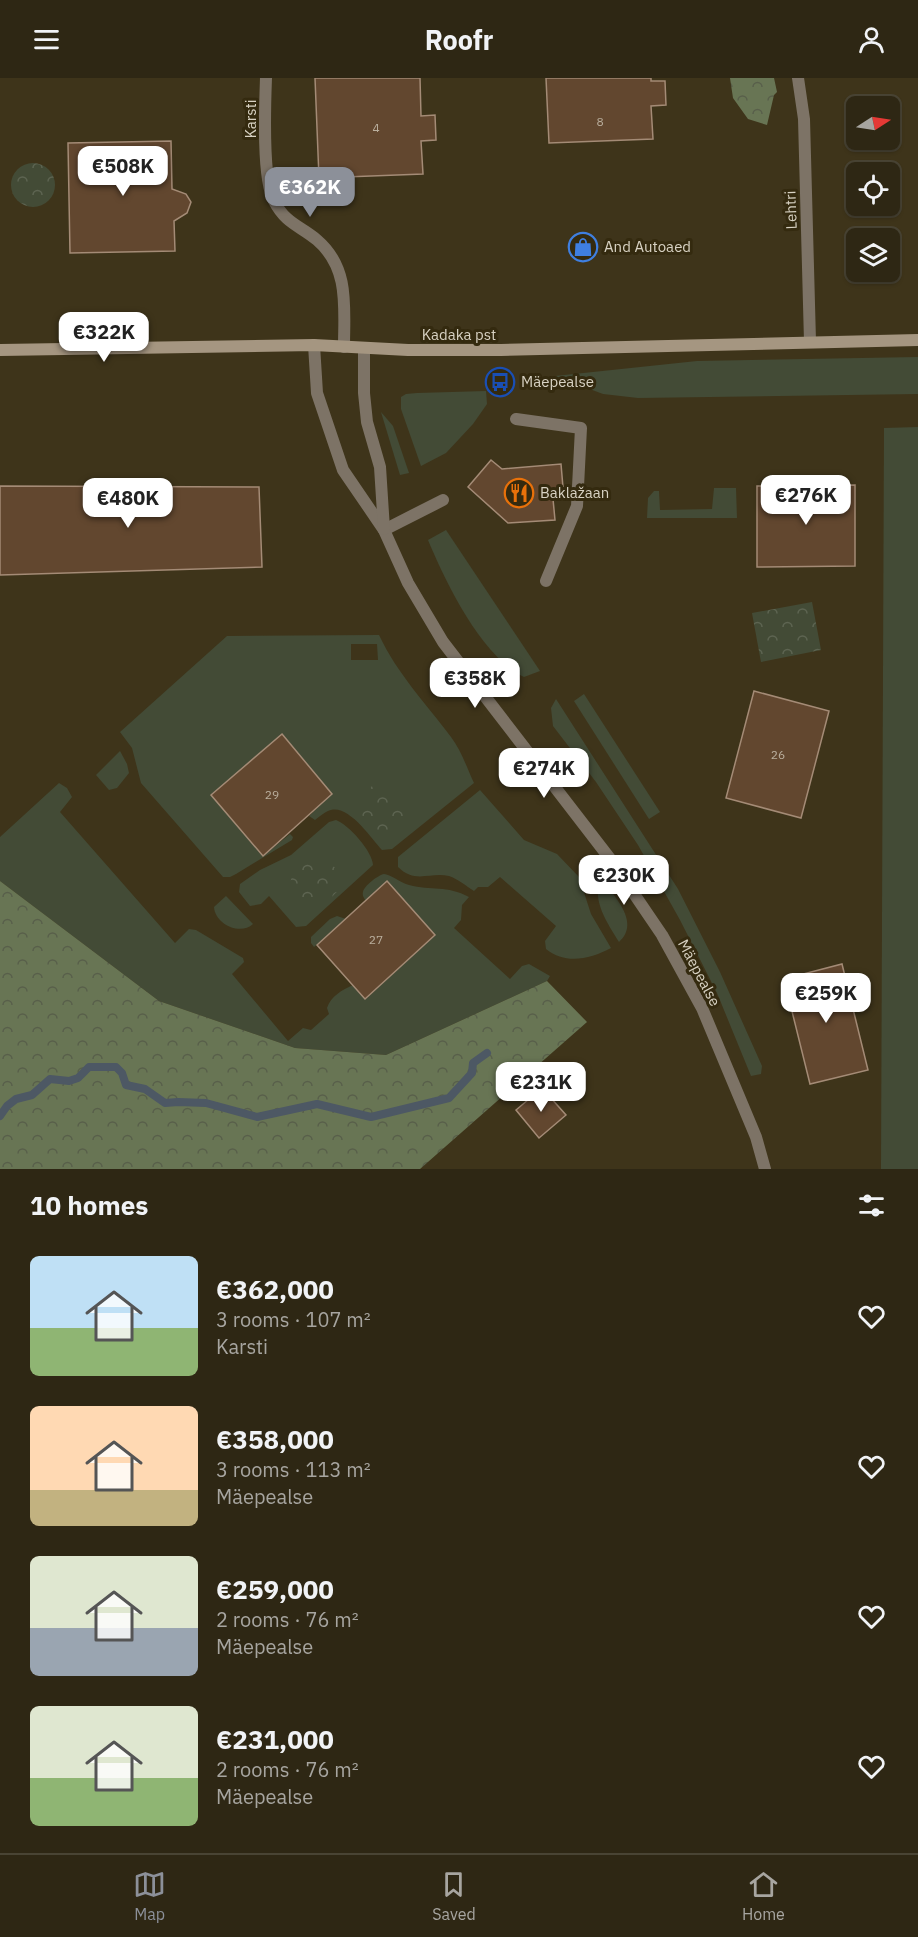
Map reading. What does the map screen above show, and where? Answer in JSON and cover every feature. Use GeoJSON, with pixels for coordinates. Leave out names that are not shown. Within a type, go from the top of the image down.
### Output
{"type":"FeatureCollection","features":[{"type":"Feature","properties":{"kind":"main road","name":"Kadaka pst"},"geometry":{"type":"LineString","coordinates":[[0,350],[314,345],[408,351],[501,350],[918,340]]}},
{"type":"Feature","properties":{"kind":"street","name":"Karsti"},"geometry":{"type":"LineString","coordinates":[[263,78],[267,180],[273,200],[288,222],[318,241],[342,275],[344,347]]}},
{"type":"Feature","properties":{"kind":"street","name":"Lehtri"},"geometry":{"type":"LineString","coordinates":[[798,78],[804,119],[810,341]]}},
{"type":"Feature","properties":{"kind":"street","name":"Mäepealse"},"geometry":{"type":"LineString","coordinates":[[314,345],[317,393],[343,470],[384,530],[408,583],[443,642],[611,861],[662,935],[702,1008],[756,1137],[765,1169]]}},
{"type":"Feature","properties":{"kind":"street"},"geometry":{"type":"LineString","coordinates":[[364,348],[364,393],[367,422],[380,467],[384,530],[443,500]]}},
{"type":"Feature","properties":{"kind":"street"},"geometry":{"type":"LineString","coordinates":[[516,419],[581,428],[577,506],[546,581]]}},
{"type":"Feature","properties":{"kind":"green space"},"geometry":{"type":"Polygon","coordinates":[[[730,78],[774,78],[777,92],[774,95],[767,125],[748,119],[733,98],[730,78]]]}},
{"type":"Feature","properties":{"kind":"green space"},"geometry":{"type":"Polygon","coordinates":[[[33,163],[48,170],[55,185],[48,200],[33,207],[18,200],[11,185],[18,170],[33,163]]]}},
{"type":"Feature","properties":{"kind":"green space"},"geometry":{"type":"Polygon","coordinates":[[[918,357],[918,394],[638,398],[603,394],[555,376],[697,361],[918,357]]]}},
{"type":"Feature","properties":{"kind":"green space"},"geometry":{"type":"Polygon","coordinates":[[[486,391],[487,404],[473,424],[446,453],[421,466],[401,409],[401,397],[417,393],[486,391]]]}},
{"type":"Feature","properties":{"kind":"green space"},"geometry":{"type":"Polygon","coordinates":[[[381,412],[393,426],[409,473],[400,475],[381,412]]]}},
{"type":"Feature","properties":{"kind":"green space"},"geometry":{"type":"Polygon","coordinates":[[[918,427],[918,1169],[881,1169],[884,428],[918,427]]]}},
{"type":"Feature","properties":{"kind":"green space"},"geometry":{"type":"Polygon","coordinates":[[[714,488],[736,488],[737,518],[647,518],[648,498],[654,491],[659,491],[660,510],[712,509],[714,488]]]}},
{"type":"Feature","properties":{"kind":"green space"},"geometry":{"type":"Polygon","coordinates":[[[446,530],[540,671],[524,677],[508,667],[479,636],[455,597],[428,540],[446,530]]]}},
{"type":"Feature","properties":{"kind":"green space"},"geometry":{"type":"Polygon","coordinates":[[[812,602],[821,650],[761,662],[752,613],[812,602]]]}},
{"type":"Feature","properties":{"kind":"green space"},"geometry":{"type":"Polygon","coordinates":[[[379,635],[403,676],[455,742],[474,783],[392,849],[382,850],[345,812],[331,810],[315,820],[309,816],[332,794],[282,734],[211,795],[263,856],[290,834],[293,837],[292,840],[236,874],[223,877],[141,783],[132,748],[120,732],[227,636],[379,635]],[[351,644],[351,660],[378,660],[377,644],[351,644]]]}},
{"type":"Feature","properties":{"kind":"green space"},"geometry":{"type":"Polygon","coordinates":[[[584,694],[660,812],[649,819],[574,701],[584,694]]]}},
{"type":"Feature","properties":{"kind":"green space"},"geometry":{"type":"Polygon","coordinates":[[[556,699],[678,889],[720,972],[762,1066],[761,1074],[751,1076],[717,993],[638,845],[596,782],[553,726],[551,708],[556,699]]]}},
{"type":"Feature","properties":{"kind":"green space"},"geometry":{"type":"Polygon","coordinates":[[[120,751],[129,773],[117,788],[109,790],[96,775],[120,751]]]}},
{"type":"Feature","properties":{"kind":"green space"},"geometry":{"type":"Polygon","coordinates":[[[59,783],[67,788],[72,797],[60,812],[175,943],[189,929],[196,930],[243,958],[244,962],[232,974],[288,1041],[303,1028],[311,1030],[329,1014],[327,1008],[329,1004],[345,989],[353,985],[366,999],[435,935],[387,882],[366,901],[363,897],[364,890],[378,876],[384,874],[409,885],[453,891],[469,897],[462,905],[461,920],[454,928],[510,979],[522,966],[529,964],[550,976],[547,981],[386,1055],[295,1048],[159,1001],[0,881],[0,837],[59,783]]]}},
{"type":"Feature","properties":{"kind":"green space"},"geometry":{"type":"Polygon","coordinates":[[[378,784],[397,795],[402,806],[401,829],[387,837],[372,830],[364,820],[362,813],[363,790],[378,784]]]}},
{"type":"Feature","properties":{"kind":"green space"},"geometry":{"type":"Polygon","coordinates":[[[480,790],[524,840],[557,854],[579,877],[591,914],[611,948],[578,959],[562,957],[546,949],[545,941],[556,926],[500,877],[488,887],[478,887],[474,891],[449,876],[410,875],[398,867],[398,857],[480,790]]]}},
{"type":"Feature","properties":{"kind":"green space"},"geometry":{"type":"Polygon","coordinates":[[[336,820],[359,839],[369,853],[373,865],[306,926],[296,927],[269,896],[261,904],[250,906],[239,892],[240,884],[260,870],[291,855],[329,822],[336,820]]]}},
{"type":"Feature","properties":{"kind":"green space"},"geometry":{"type":"Polygon","coordinates":[[[318,858],[338,869],[343,879],[340,887],[331,898],[325,901],[312,903],[296,900],[288,888],[296,865],[318,858]]]}},
{"type":"Feature","properties":{"kind":"green space"},"geometry":{"type":"Polygon","coordinates":[[[600,877],[623,908],[626,917],[625,934],[619,942],[599,903],[600,877]]]}},
{"type":"Feature","properties":{"kind":"green space"},"geometry":{"type":"Polygon","coordinates":[[[0,881],[159,1001],[295,1048],[386,1055],[547,981],[587,1022],[420,1169],[0,1169],[0,881]]]}},
{"type":"Feature","properties":{"kind":"green space"},"geometry":{"type":"Polygon","coordinates":[[[226,896],[253,924],[242,929],[235,928],[219,919],[214,907],[226,896]]]}},
{"type":"Feature","properties":{"kind":"green space"},"geometry":{"type":"Polygon","coordinates":[[[337,916],[346,919],[314,947],[311,937],[330,919],[337,916]]]}},
{"type":"Feature","properties":{"kind":"building"},"geometry":{"type":"Polygon","coordinates":[[[315,78],[420,78],[421,116],[435,115],[436,140],[421,141],[423,174],[319,178],[315,78]]]}},
{"type":"Feature","properties":{"kind":"building"},"geometry":{"type":"Polygon","coordinates":[[[546,78],[651,78],[651,81],[665,81],[666,105],[651,106],[653,139],[549,143],[546,78]]]}},
{"type":"Feature","properties":{"kind":"building"},"geometry":{"type":"Polygon","coordinates":[[[171,141],[172,189],[186,194],[191,202],[187,213],[174,221],[175,251],[70,253],[68,143],[171,141]]]}},
{"type":"Feature","properties":{"kind":"building","name":"Baklažaan"},"geometry":{"type":"Polygon","coordinates":[[[491,460],[502,469],[561,464],[564,499],[553,499],[555,520],[508,523],[468,487],[491,460]]]}},
{"type":"Feature","properties":{"kind":"building"},"geometry":{"type":"Polygon","coordinates":[[[855,485],[855,566],[757,567],[757,486],[855,485]]]}},
{"type":"Feature","properties":{"kind":"building"},"geometry":{"type":"Polygon","coordinates":[[[0,486],[259,487],[262,567],[0,575],[0,486]]]}},
{"type":"Feature","properties":{"kind":"building"},"geometry":{"type":"Polygon","coordinates":[[[754,691],[829,711],[801,818],[726,798],[754,691]]]}},
{"type":"Feature","properties":{"kind":"building"},"geometry":{"type":"Polygon","coordinates":[[[282,734],[332,794],[263,856],[211,795],[282,734]]]}},
{"type":"Feature","properties":{"kind":"building"},"geometry":{"type":"Polygon","coordinates":[[[387,881],[435,935],[365,999],[317,945],[387,881]]]}},
{"type":"Feature","properties":{"kind":"building"},"geometry":{"type":"Polygon","coordinates":[[[842,964],[868,1070],[810,1084],[784,979],[842,964]]]}},
{"type":"Feature","properties":{"kind":"building"},"geometry":{"type":"Polygon","coordinates":[[[542,1088],[566,1115],[539,1138],[516,1110],[542,1088]]]}},
{"type":"Feature","properties":{"kind":"waterway"},"geometry":{"type":"LineString","coordinates":[[0,1116],[16,1099],[32,1095],[50,1079],[69,1081],[78,1078],[89,1067],[116,1067],[122,1073],[126,1085],[145,1089],[165,1103],[206,1103],[257,1117],[317,1104],[371,1117],[449,1098],[472,1073],[473,1063],[487,1053]]}},
{"type":"Feature","properties":{"kind":"place","name":"And Autoaed"},"geometry":{"type":"Point","coordinates":[583,247]}},
{"type":"Feature","properties":{"kind":"place","name":"Mäepealse"},"geometry":{"type":"Point","coordinates":[500,382]}},
{"type":"Feature","properties":{"kind":"place","name":"Baklažaan"},"geometry":{"type":"Point","coordinates":[519,493]}}]}
